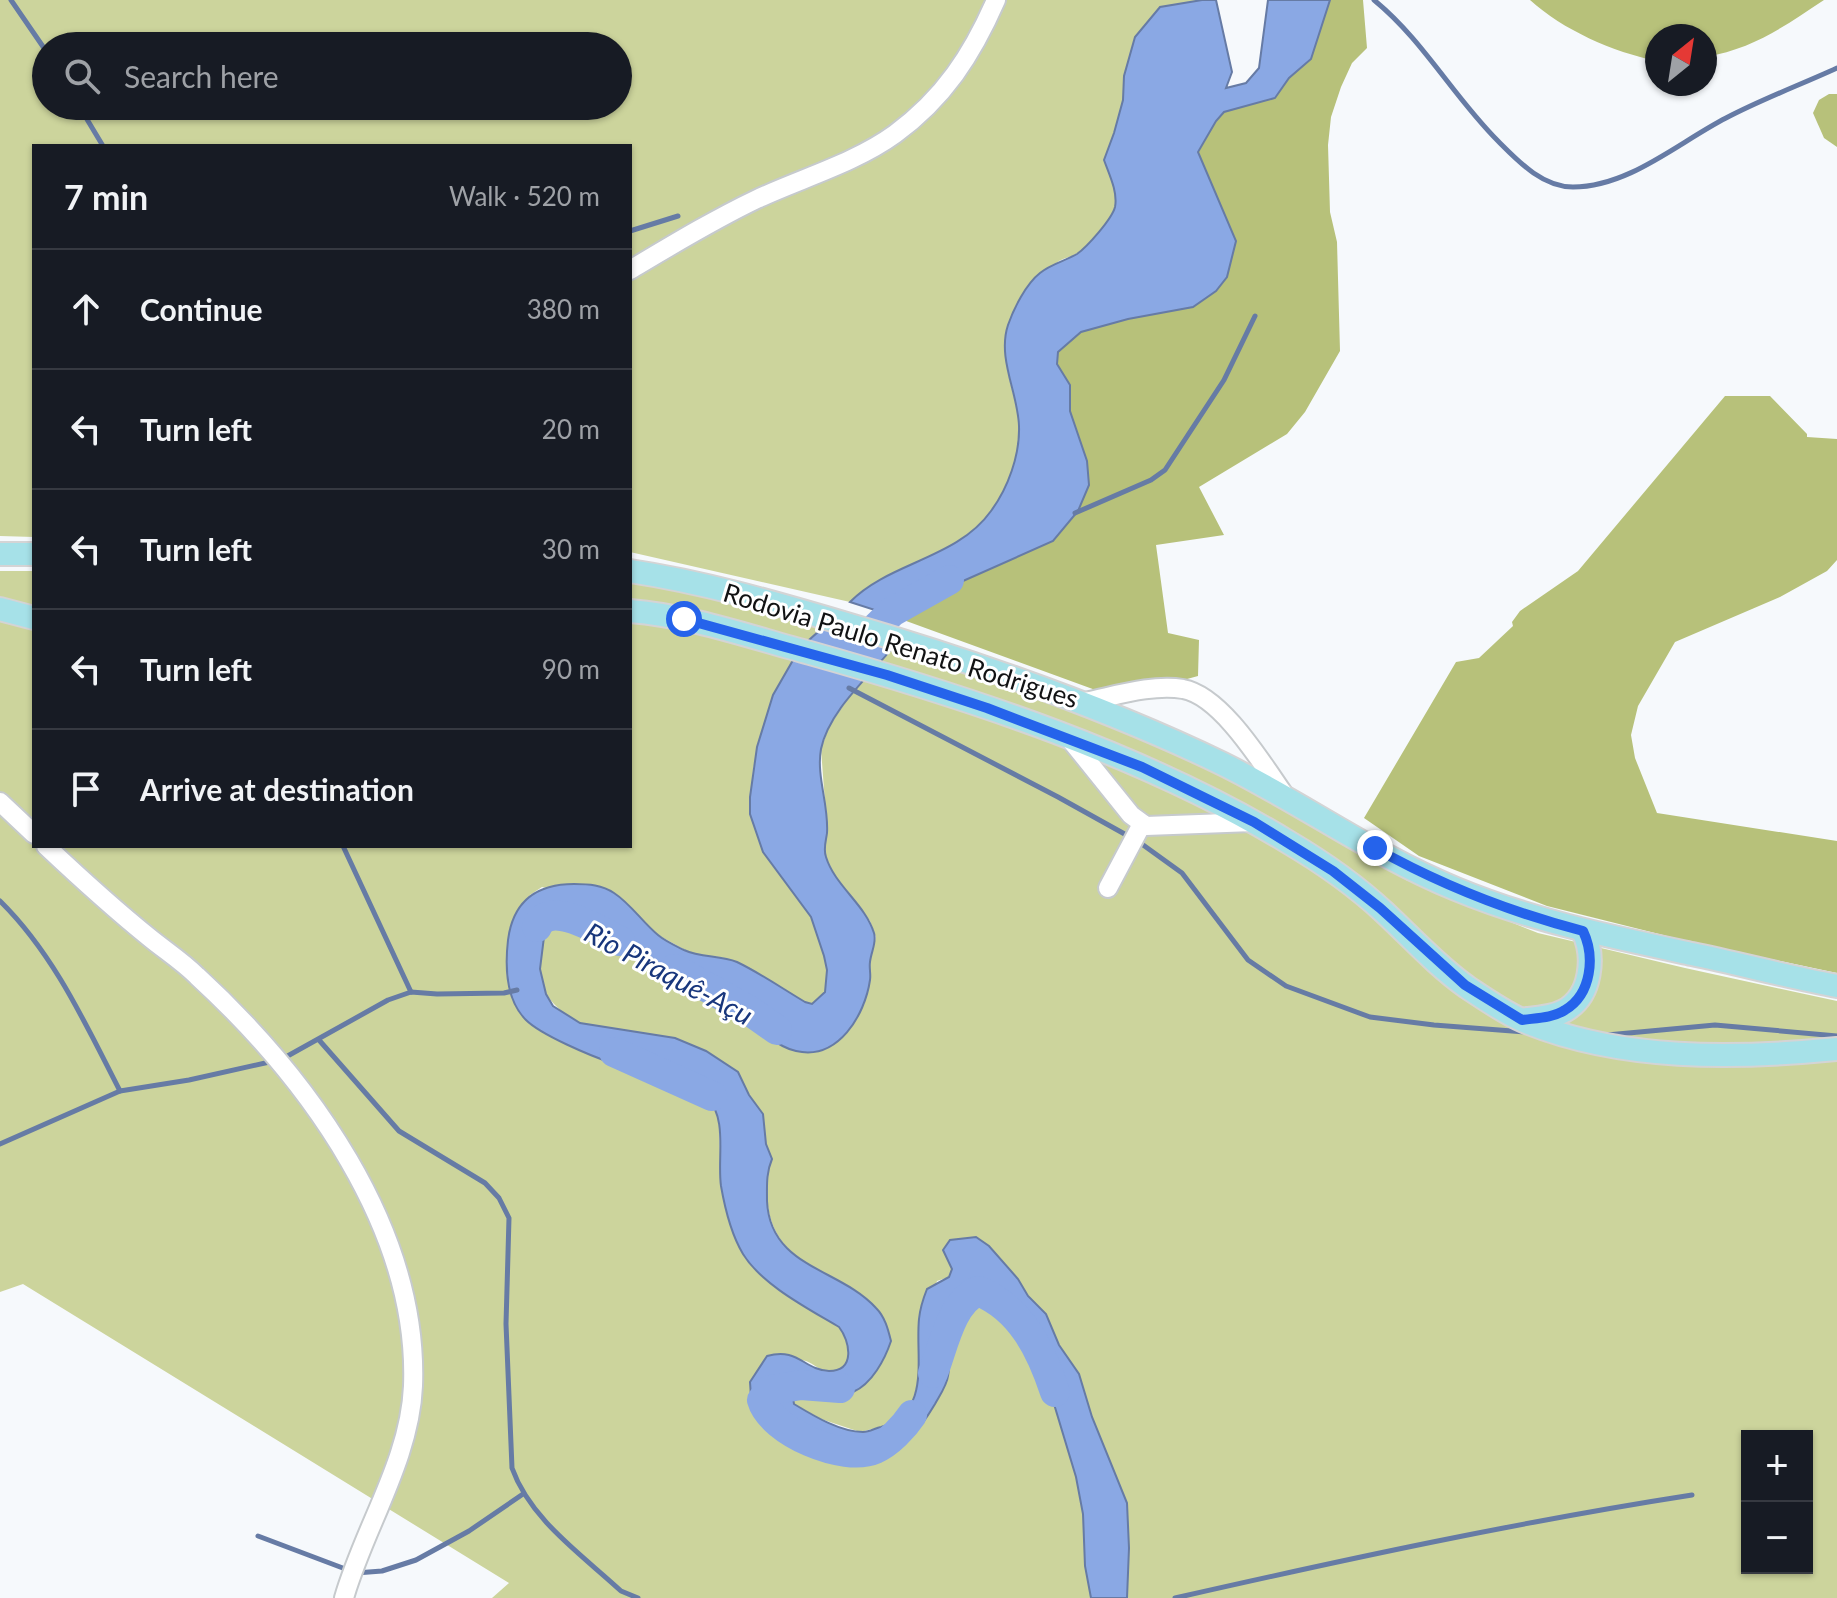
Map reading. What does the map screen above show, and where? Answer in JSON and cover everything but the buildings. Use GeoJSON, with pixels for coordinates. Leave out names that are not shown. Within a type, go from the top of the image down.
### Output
{"type":"FeatureCollection","features":[{"type":"Feature","properties":{"kind":"main road"},"geometry":{"type":"LineString","coordinates":[[0,554],[32,554]]}},
{"type":"Feature","properties":{"kind":"main road","name":"Rodovia Paulo Renato Rodrigues"},"geometry":{"type":"LineString","coordinates":[[632,571],[722,588],[910,642],[1084,702],[1148,729],[1285,796],[1415,870],[1514,912],[1583,931],[1837,986]]}},
{"type":"Feature","properties":{"kind":"main road"},"geometry":{"type":"LineString","coordinates":[[0,609],[32,617]]}},
{"type":"Feature","properties":{"kind":"main road","name":"Rodovia Paulo Renato Rodrigues"},"geometry":{"type":"LineString","coordinates":[[632,611],[684,619],[887,675],[1069,738],[1142,767],[1254,822],[1333,871],[1380,908],[1465,985],[1522,1020],[1580,1039],[1691,1054],[1837,1049]]}},
{"type":"Feature","properties":{"kind":"main road"},"geometry":{"type":"LineString","coordinates":[[1522,1020],[1563,1012],[1577,999],[1589,972],[1591,956],[1583,931]]}},
{"type":"Feature","properties":{"kind":"street"},"geometry":{"type":"LineString","coordinates":[[632,269],[755,200],[846,160],[894,134],[922,110],[960,69],[975,48],[996,0]]}},
{"type":"Feature","properties":{"kind":"street"},"geometry":{"type":"LineString","coordinates":[[1084,702],[1159,688],[1186,689],[1223,713],[1285,796]]}},
{"type":"Feature","properties":{"kind":"street"},"geometry":{"type":"LineString","coordinates":[[1069,738],[1131,815],[1142,824],[1161,827],[1254,822]]}},
{"type":"Feature","properties":{"kind":"street"},"geometry":{"type":"LineString","coordinates":[[0,802],[32,832]]}},
{"type":"Feature","properties":{"kind":"street"},"geometry":{"type":"LineString","coordinates":[[1108,888],[1142,824]]}},
{"type":"Feature","properties":{"kind":"street"},"geometry":{"type":"LineString","coordinates":[[48,848],[91,889],[196,974],[267,1045],[306,1096],[361,1182],[385,1234],[409,1321],[413,1387],[396,1462],[354,1563],[344,1598]]}},
{"type":"Feature","properties":{"kind":"green space"},"geometry":{"type":"Polygon","coordinates":[[[0,0],[1206,0],[1161,7],[1124,76],[1123,100],[1104,160],[1116,196],[1113,212],[1086,246],[1059,261],[1037,280],[1010,322],[1005,347],[1019,435],[1012,469],[998,501],[978,526],[961,539],[884,578],[850,602],[632,552],[632,144],[32,144],[32,537],[0,536],[0,0]]]}},
{"type":"Feature","properties":{"kind":"green space"},"geometry":{"type":"Polygon","coordinates":[[[1330,0],[1363,0],[1367,48],[1352,63],[1341,87],[1331,117],[1328,145],[1330,212],[1337,242],[1340,351],[1305,412],[1287,434],[1199,487],[1224,535],[1156,545],[1168,633],[1199,640],[1198,676],[1136,693],[1131,703],[887,614],[910,601],[1053,541],[1078,511],[1089,485],[1087,461],[1070,411],[1070,385],[1057,364],[1058,352],[1081,332],[1128,319],[1193,307],[1236,241],[1198,153],[1224,112],[1275,98],[1289,78],[1311,59],[1330,0]]]}},
{"type":"Feature","properties":{"kind":"green space"},"geometry":{"type":"Polygon","coordinates":[[[1530,0],[1824,0],[1782,28],[1754,42],[1717,54],[1717,24],[1645,24],[1645,58],[1589,38],[1530,0]]]}},
{"type":"Feature","properties":{"kind":"green space"},"geometry":{"type":"Polygon","coordinates":[[[1829,94],[1837,94],[1837,147],[1824,138],[1813,113],[1819,100],[1829,94]]]}},
{"type":"Feature","properties":{"kind":"green space"},"geometry":{"type":"Polygon","coordinates":[[[1725,396],[1770,396],[1807,437],[1837,439],[1837,560],[1827,571],[1780,597],[1675,642],[1638,706],[1631,735],[1635,758],[1657,813],[1837,841],[1837,973],[1691,942],[1547,906],[1419,856],[1364,818],[1456,662],[1479,658],[1513,626],[1512,622],[1520,611],[1578,571],[1725,396]]]}},
{"type":"Feature","properties":{"kind":"green space"},"geometry":{"type":"Polygon","coordinates":[[[0,571],[32,571],[32,848],[632,848],[632,580],[827,624],[809,639],[773,695],[753,769],[752,792],[763,852],[811,917],[827,970],[825,992],[812,1004],[805,1002],[737,962],[687,951],[658,935],[631,909],[542,887],[530,895],[518,913],[527,1021],[568,1045],[614,1064],[649,1068],[670,1076],[709,1099],[719,1124],[721,1183],[726,1209],[761,1276],[839,1327],[848,1347],[844,1366],[830,1371],[806,1361],[767,1356],[750,1382],[754,1400],[790,1422],[807,1431],[842,1441],[881,1442],[903,1437],[952,1303],[985,1297],[1009,1303],[1038,1351],[1076,1477],[1091,1598],[492,1598],[509,1583],[23,1284],[0,1292],[0,571]]]}},
{"type":"Feature","properties":{"kind":"green space"},"geometry":{"type":"Polygon","coordinates":[[[894,646],[1145,737],[1336,832],[1406,880],[1538,933],[1837,1001],[1837,1598],[1127,1598],[1127,1503],[1092,1417],[1079,1374],[1059,1345],[1046,1314],[989,1246],[952,1269],[949,1277],[937,1281],[918,1336],[920,1372],[913,1401],[892,1424],[860,1432],[821,1419],[794,1404],[791,1387],[795,1383],[818,1394],[838,1396],[858,1388],[875,1372],[891,1341],[880,1317],[863,1299],[802,1260],[785,1245],[772,1224],[767,1195],[772,1159],[766,1144],[763,1114],[738,1072],[706,1051],[675,1038],[580,1023],[555,1005],[547,995],[542,984],[540,959],[545,929],[559,919],[572,918],[597,930],[670,977],[732,998],[751,1018],[864,1005],[876,937],[870,921],[837,879],[824,854],[827,829],[821,749],[829,727],[849,697],[894,646]]]}},
{"type":"Feature","properties":{"kind":"water"},"geometry":{"type":"Polygon","coordinates":[[[1216,0],[1232,72],[1226,88],[1246,83],[1259,68],[1268,0],[1330,0],[1311,59],[1289,78],[1275,98],[1224,112],[1198,152],[1236,241],[1227,277],[1216,291],[1193,307],[1128,319],[1081,332],[1058,352],[1057,364],[1070,385],[1070,411],[1087,461],[1089,485],[1078,511],[1053,541],[910,601],[887,614],[850,602],[884,578],[960,540],[977,527],[997,502],[1012,471],[1019,437],[1018,414],[1006,363],[1008,325],[1030,283],[1049,267],[1081,250],[1113,212],[1115,195],[1104,160],[1123,100],[1124,76],[1135,37],[1160,7],[1216,0]]]}},
{"type":"Feature","properties":{"kind":"water"},"geometry":{"type":"Polygon","coordinates":[[[827,624],[894,646],[841,707],[825,735],[821,749],[820,770],[827,822],[826,857],[836,877],[864,913],[875,936],[867,994],[847,1032],[825,1049],[811,1052],[784,1047],[774,1041],[728,994],[671,977],[598,930],[572,918],[559,919],[545,929],[540,969],[546,994],[553,1006],[580,1023],[675,1038],[706,1051],[738,1072],[763,1114],[766,1144],[772,1159],[767,1201],[771,1223],[780,1240],[793,1254],[861,1295],[876,1308],[884,1319],[891,1341],[872,1377],[860,1388],[836,1398],[796,1384],[791,1387],[794,1404],[836,1426],[854,1431],[868,1431],[897,1420],[908,1409],[918,1382],[919,1319],[927,1289],[949,1277],[952,1269],[943,1250],[950,1240],[976,1237],[989,1246],[1046,1314],[1059,1345],[1079,1374],[1092,1417],[1127,1503],[1127,1598],[1091,1598],[1076,1477],[1038,1351],[1009,1303],[985,1297],[951,1303],[945,1319],[949,1367],[946,1383],[917,1429],[898,1439],[877,1444],[854,1444],[831,1440],[786,1422],[751,1397],[750,1382],[767,1356],[786,1354],[820,1370],[838,1370],[847,1361],[848,1347],[839,1327],[774,1286],[743,1254],[732,1230],[723,1195],[720,1128],[713,1106],[687,1083],[671,1076],[648,1068],[612,1063],[543,1032],[526,1020],[514,1003],[507,971],[507,950],[515,915],[521,905],[538,891],[574,884],[605,888],[614,893],[658,935],[684,950],[737,962],[805,1002],[812,1004],[825,992],[827,970],[811,917],[763,852],[750,814],[750,797],[757,747],[773,695],[800,648],[827,624]]]}},
{"type":"Feature","properties":{"kind":"waterway"},"geometry":{"type":"LineString","coordinates":[[11,0],[33,32]]}},
{"type":"Feature","properties":{"kind":"waterway"},"geometry":{"type":"LineString","coordinates":[[1374,0],[1408,33],[1506,149],[1531,172],[1562,186],[1594,185],[1614,180],[1653,162],[1726,118],[1837,68]]}},
{"type":"Feature","properties":{"kind":"waterway"},"geometry":{"type":"LineString","coordinates":[[87,120],[102,144]]}},
{"type":"Feature","properties":{"kind":"waterway"},"geometry":{"type":"LineString","coordinates":[[632,230],[678,216]]}},
{"type":"Feature","properties":{"kind":"waterway"},"geometry":{"type":"LineString","coordinates":[[1075,513],[1151,480],[1165,470],[1224,380],[1255,316]]}},
{"type":"Feature","properties":{"kind":"waterway","name":"Rio Piraquê-Açu"},"geometry":{"type":"LineString","coordinates":[[853,650],[892,612],[949,580]]}},
{"type":"Feature","properties":{"kind":"waterway"},"geometry":{"type":"LineString","coordinates":[[849,688],[1130,837]]}},
{"type":"Feature","properties":{"kind":"waterway"},"geometry":{"type":"LineString","coordinates":[[1139,842],[1182,873],[1248,960],[1286,986],[1370,1017],[1525,1032]]}},
{"type":"Feature","properties":{"kind":"waterway"},"geometry":{"type":"LineString","coordinates":[[344,848],[411,992]]}},
{"type":"Feature","properties":{"kind":"waterway"},"geometry":{"type":"LineString","coordinates":[[0,901],[53,967],[120,1091]]}},
{"type":"Feature","properties":{"kind":"waterway","name":"Rio Piraquê-Açu"},"geometry":{"type":"LineString","coordinates":[[537,927],[543,919],[563,916],[620,941]]}},
{"type":"Feature","properties":{"kind":"waterway","name":"Rio Piraquê-Açu"},"geometry":{"type":"LineString","coordinates":[[674,969],[750,1011],[777,1030]]}},
{"type":"Feature","properties":{"kind":"waterway"},"geometry":{"type":"LineString","coordinates":[[284,1058],[388,1000],[411,992],[504,993],[517,990]]}},
{"type":"Feature","properties":{"kind":"waterway"},"geometry":{"type":"LineString","coordinates":[[1607,1035],[1715,1025],[1837,1036]]}},
{"type":"Feature","properties":{"kind":"waterway"},"geometry":{"type":"LineString","coordinates":[[319,1040],[399,1131],[485,1183],[499,1198],[509,1218],[506,1324],[512,1468],[531,1504],[558,1535],[621,1591],[638,1598]]}},
{"type":"Feature","properties":{"kind":"waterway","name":"Rio Piraquê-Açu"},"geometry":{"type":"LineString","coordinates":[[614,1052],[712,1096]]}},
{"type":"Feature","properties":{"kind":"waterway"},"geometry":{"type":"LineString","coordinates":[[0,1144],[120,1091],[274,1061]]}},
{"type":"Feature","properties":{"kind":"waterway","name":"Rio Piraquê-Açu"},"geometry":{"type":"LineString","coordinates":[[933,1373],[955,1315],[961,1305],[978,1291],[993,1298],[1018,1319],[1036,1346],[1055,1392]]}},
{"type":"Feature","properties":{"kind":"waterway","name":"Rio Piraquê-Açu"},"geometry":{"type":"LineString","coordinates":[[840,1388],[801,1385],[770,1390],[762,1400],[768,1412],[794,1433],[810,1442],[846,1452],[875,1449],[896,1434],[912,1415]]}},
{"type":"Feature","properties":{"kind":"waterway"},"geometry":{"type":"LineString","coordinates":[[258,1536],[356,1573],[382,1571],[416,1560],[469,1531],[523,1494]]}},
{"type":"Feature","properties":{"kind":"waterway"},"geometry":{"type":"LineString","coordinates":[[1175,1598],[1433,1542],[1692,1495]]}},
{"type":"Feature","properties":{"kind":"route"},"geometry":{"type":"LineString","coordinates":[[684,619],[887,675],[987,708],[1142,767],[1254,822],[1333,871],[1380,908],[1465,985],[1522,1020],[1563,1012],[1577,999],[1585,985],[1591,956],[1583,931],[1514,912],[1454,889],[1375,848]]}}]}
